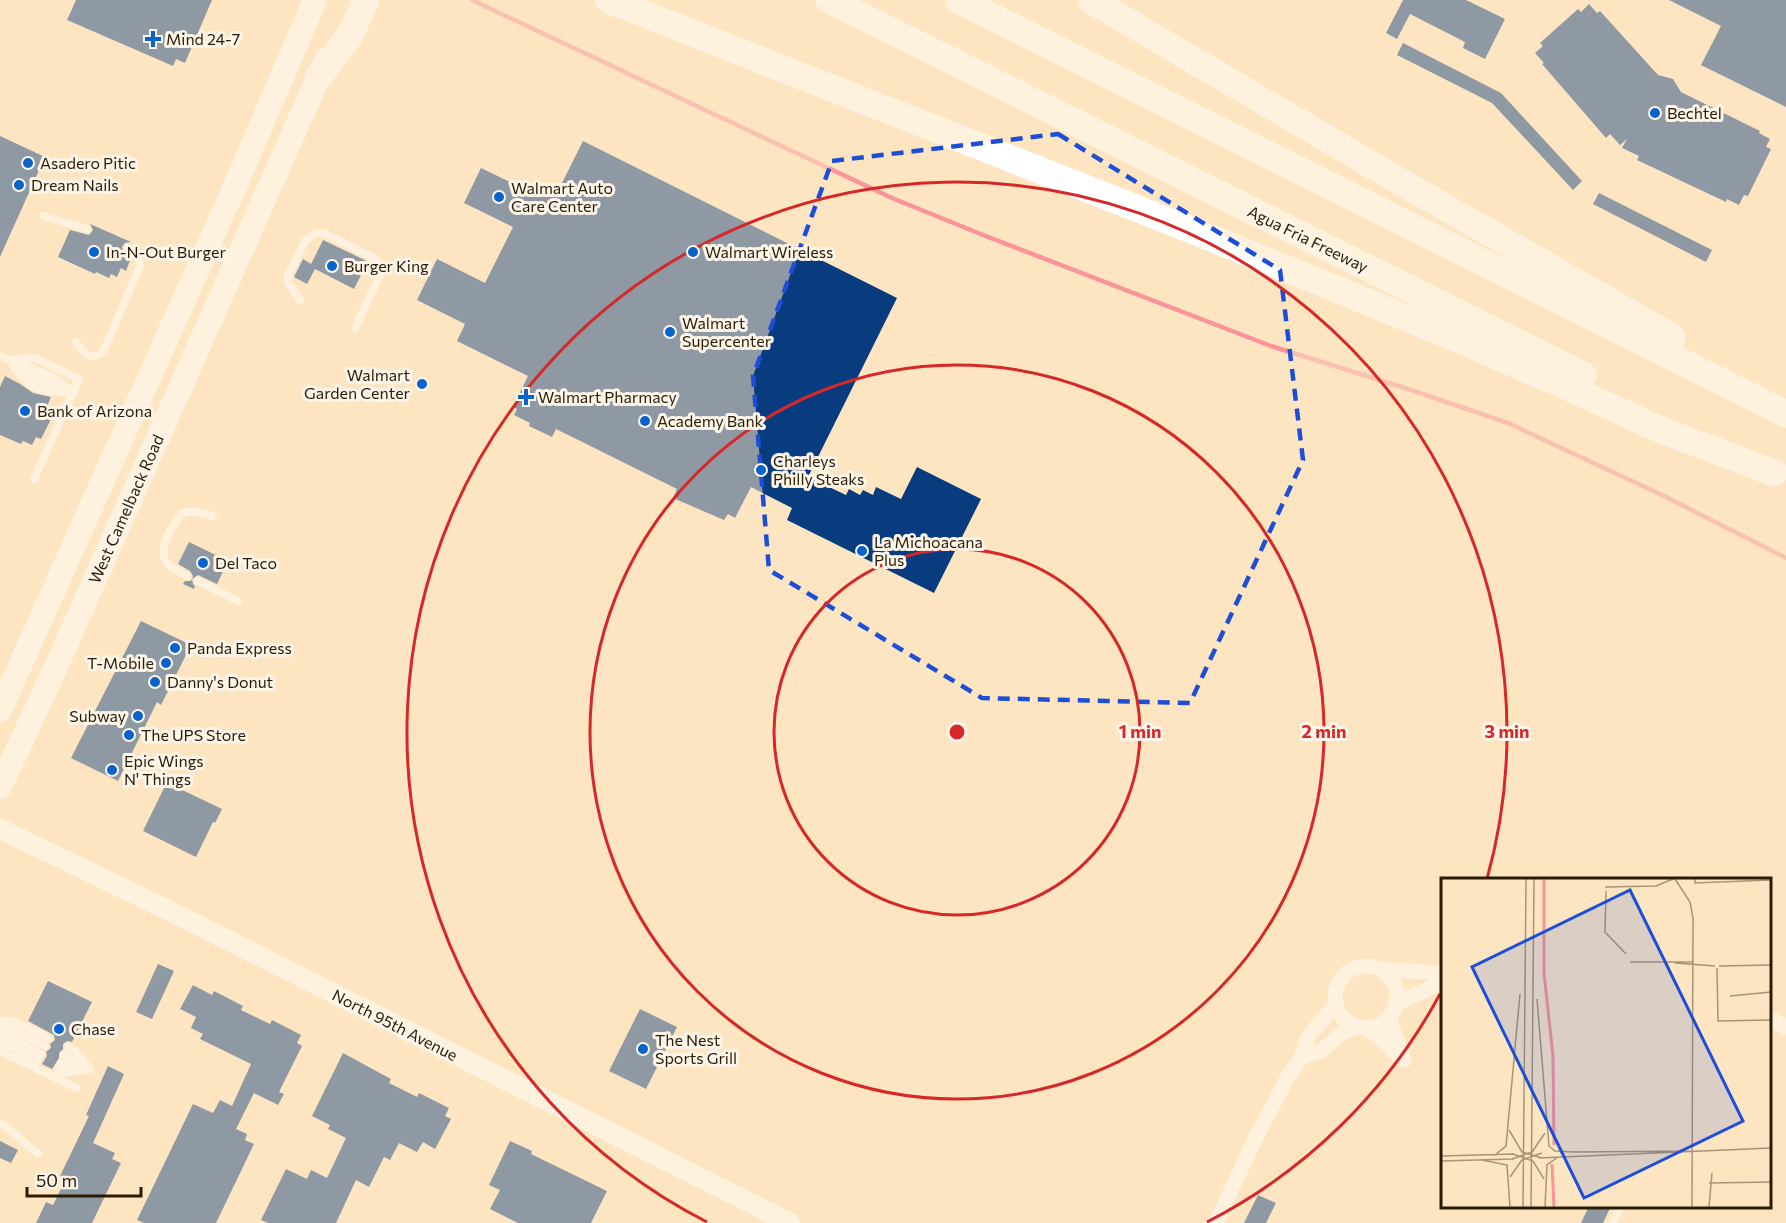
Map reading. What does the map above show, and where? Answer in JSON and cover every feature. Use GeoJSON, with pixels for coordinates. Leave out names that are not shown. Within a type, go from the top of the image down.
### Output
{"type":"FeatureCollection","features":[{"type":"Feature","properties":{"kind":"highway"},"geometry":{"type":"LineString","coordinates":[[318,78],[351,35],[366,0]]}},
{"type":"Feature","properties":{"kind":"highway"},"geometry":{"type":"LineString","coordinates":[[609,0],[1204,235],[1458,339],[1654,428],[1780,476]]}},
{"type":"Feature","properties":{"kind":"highway","name":"Agua Fria Freeway"},"geometry":{"type":"LineString","coordinates":[[829,0],[1591,379],[1780,476]]}},
{"type":"Feature","properties":{"kind":"highway"},"geometry":{"type":"LineString","coordinates":[[959,0],[1786,413]]}},
{"type":"Feature","properties":{"kind":"highway"},"geometry":{"type":"LineString","coordinates":[[1090,0],[1466,220],[1688,346],[1786,413]]}},
{"type":"Feature","properties":{"kind":"main road","name":"West Camelback Road"},"geometry":{"type":"LineString","coordinates":[[0,710],[243,167],[315,0]]}},
{"type":"Feature","properties":{"kind":"main road","name":"West Camelback Road"},"geometry":{"type":"LineString","coordinates":[[0,787],[56,667],[352,0]]}},
{"type":"Feature","properties":{"kind":"main road"},"geometry":{"type":"LineString","coordinates":[[87,513],[116,479],[152,405],[177,393],[173,372],[175,352],[230,230],[243,167]]}},
{"type":"Feature","properties":{"kind":"street","name":"North 95th Avenue"},"geometry":{"type":"LineString","coordinates":[[0,829],[168,910],[790,1223]]}},
{"type":"Feature","properties":{"kind":"street"},"geometry":{"type":"LineString","coordinates":[[1379,969],[1393,983],[1396,992],[1391,1029],[1400,1042],[1404,1060],[1391,1050],[1378,1034],[1347,1022],[1340,1014],[1336,1004],[1335,994],[1338,985],[1343,977],[1360,967],[1441,975]]}},
{"type":"Feature","properties":{"kind":"street"},"geometry":{"type":"LineString","coordinates":[[1302,1057],[1321,1051],[1341,1033],[1377,1026],[1409,997],[1427,991],[1441,982]]}},
{"type":"Feature","properties":{"kind":"street"},"geometry":{"type":"LineString","coordinates":[[1216,1223],[1254,1141],[1289,1075],[1302,1057],[1308,1037],[1336,1004]]}},
{"type":"Feature","properties":{"kind":"street"},"geometry":{"type":"LineString","coordinates":[[1771,1020],[1786,1027]]}},
{"type":"Feature","properties":{"kind":"lane"},"geometry":{"type":"LineString","coordinates":[[43,216],[87,229]]}},
{"type":"Feature","properties":{"kind":"lane"},"geometry":{"type":"LineString","coordinates":[[300,300],[288,282],[288,275],[310,236],[324,233],[374,258],[381,269],[355,328]]}},
{"type":"Feature","properties":{"kind":"lane"},"geometry":{"type":"LineString","coordinates":[[76,342],[88,356],[94,358],[104,350],[140,266],[138,256],[128,248]]}},
{"type":"Feature","properties":{"kind":"lane"},"geometry":{"type":"LineString","coordinates":[[0,356],[53,377],[74,392]]}},
{"type":"Feature","properties":{"kind":"lane"},"geometry":{"type":"LineString","coordinates":[[9,360],[35,358],[79,379],[34,479]]}},
{"type":"Feature","properties":{"kind":"lane"},"geometry":{"type":"LineString","coordinates":[[9,360],[26,383],[46,392],[74,392]]}},
{"type":"Feature","properties":{"kind":"lane"},"geometry":{"type":"LineString","coordinates":[[187,576],[166,563],[163,556],[164,545],[181,514],[195,511],[213,516]]}},
{"type":"Feature","properties":{"kind":"lane"},"geometry":{"type":"LineString","coordinates":[[198,581],[238,601]]}},
{"type":"Feature","properties":{"kind":"lane"},"geometry":{"type":"LineString","coordinates":[[0,1021],[13,1021],[49,1038]]}},
{"type":"Feature","properties":{"kind":"lane"},"geometry":{"type":"LineString","coordinates":[[0,1026],[9,1028],[41,1054]]}},
{"type":"Feature","properties":{"kind":"lane"},"geometry":{"type":"LineString","coordinates":[[0,1033],[41,1054]]}},
{"type":"Feature","properties":{"kind":"lane"},"geometry":{"type":"LineString","coordinates":[[0,1041],[41,1054]]}},
{"type":"Feature","properties":{"kind":"lane"},"geometry":{"type":"LineString","coordinates":[[0,1051],[77,1088]]}},
{"type":"Feature","properties":{"kind":"lane"},"geometry":{"type":"LineString","coordinates":[[75,1051],[90,1069],[63,1059],[75,1051]]}},
{"type":"Feature","properties":{"kind":"lane"},"geometry":{"type":"LineString","coordinates":[[0,1123],[11,1129],[27,1147],[38,1153]]}},
{"type":"Feature","properties":{"kind":"lane"},"geometry":{"type":"LineString","coordinates":[[1613,1223],[1619,1208]]}},
{"type":"Feature","properties":{"kind":"highlighted area"},"geometry":{"type":"Polygon","coordinates":[[[1058,134],[1280,270],[1303,460],[1190,703],[982,698],[769,570],[753,376],[832,161],[1058,134]]]}},
{"type":"Feature","properties":{"kind":"building","name":"Mind 24-7"},"geometry":{"type":"Polygon","coordinates":[[[76,0],[212,0],[185,63],[176,59],[173,66],[67,20],[76,0]]]}},
{"type":"Feature","properties":{"kind":"building"},"geometry":{"type":"Polygon","coordinates":[[[1403,0],[1466,0],[1505,19],[1485,59],[1463,48],[1465,42],[1410,14],[1397,39],[1386,33],[1403,0]]]}},
{"type":"Feature","properties":{"kind":"building"},"geometry":{"type":"Polygon","coordinates":[[[1669,0],[1786,0],[1786,107],[1701,65],[1721,26],[1669,0]]]}},
{"type":"Feature","properties":{"kind":"building","name":"Bechtel"},"geometry":{"type":"Polygon","coordinates":[[[1589,4],[1597,13],[1600,11],[1658,75],[1673,79],[1681,92],[1760,131],[1759,133],[1770,139],[1766,147],[1771,149],[1748,196],[1744,195],[1739,205],[1727,199],[1726,202],[1637,160],[1639,156],[1622,148],[1627,139],[1620,145],[1610,134],[1606,138],[1542,64],[1544,63],[1535,53],[1543,46],[1540,43],[1578,9],[1581,12],[1589,4]]]}},
{"type":"Feature","properties":{"kind":"building"},"geometry":{"type":"Polygon","coordinates":[[[1403,43],[1501,93],[1582,181],[1573,190],[1492,103],[1397,55],[1403,43]]]}},
{"type":"Feature","properties":{"kind":"building"},"geometry":{"type":"Polygon","coordinates":[[[0,136],[45,157],[0,257],[0,136]]]}},
{"type":"Feature","properties":{"kind":"building","name":"Walmart Supercenter"},"geometry":{"type":"Polygon","coordinates":[[[583,141],[897,298],[808,477],[846,495],[849,489],[860,495],[863,490],[873,495],[876,487],[901,499],[917,467],[981,499],[934,593],[787,520],[792,508],[751,487],[735,518],[728,514],[724,520],[673,498],[677,489],[556,429],[552,437],[529,426],[530,423],[514,415],[517,409],[513,407],[528,376],[457,341],[465,324],[417,300],[437,259],[485,283],[513,227],[464,203],[481,168],[531,192],[534,184],[556,195],[583,141]]]}},
{"type":"Feature","properties":{"kind":"building"},"geometry":{"type":"Polygon","coordinates":[[[1599,193],[1712,250],[1706,262],[1593,204],[1599,193]]]}},
{"type":"Feature","properties":{"kind":"building","name":"In-N-Out Burger"},"geometry":{"type":"Polygon","coordinates":[[[90,224],[131,242],[125,243],[122,247],[124,255],[131,258],[126,271],[121,268],[117,277],[111,274],[109,278],[96,272],[95,274],[58,257],[70,230],[89,235],[93,230],[90,224]]]}},
{"type":"Feature","properties":{"kind":"building","name":"Burger King"},"geometry":{"type":"Polygon","coordinates":[[[323,240],[371,263],[367,263],[354,289],[315,269],[307,284],[294,277],[303,259],[311,264],[323,240]]]}},
{"type":"Feature","properties":{"kind":"building","name":"Bank of Arizona"},"geometry":{"type":"Polygon","coordinates":[[[5,376],[33,393],[51,397],[46,409],[54,413],[41,439],[36,437],[32,445],[23,441],[21,444],[0,435],[0,387],[5,376]]]}},
{"type":"Feature","properties":{"kind":"building","name":"Del Taco"},"geometry":{"type":"Polygon","coordinates":[[[189,542],[228,561],[217,584],[198,575],[192,579],[194,589],[183,584],[185,581],[191,581],[193,576],[190,571],[178,564],[189,542]]]}},
{"type":"Feature","properties":{"kind":"building"},"geometry":{"type":"Polygon","coordinates":[[[141,621],[191,645],[161,705],[157,702],[118,781],[71,758],[141,621]]]}},
{"type":"Feature","properties":{"kind":"building"},"geometry":{"type":"Polygon","coordinates":[[[165,786],[172,789],[174,786],[222,809],[196,857],[143,831],[165,786]]]}},
{"type":"Feature","properties":{"kind":"building"},"geometry":{"type":"Polygon","coordinates":[[[158,964],[174,971],[152,1019],[136,1012],[158,964]]]}},
{"type":"Feature","properties":{"kind":"building","name":"Chase"},"geometry":{"type":"Polygon","coordinates":[[[48,981],[92,1002],[72,1042],[67,1041],[63,1044],[63,1049],[52,1069],[42,1064],[47,1056],[46,1052],[51,1048],[50,1044],[55,1040],[54,1035],[28,1021],[48,981]]]}},
{"type":"Feature","properties":{"kind":"building"},"geometry":{"type":"Polygon","coordinates":[[[193,985],[212,995],[214,991],[243,1006],[241,1010],[270,1024],[272,1020],[301,1035],[297,1043],[302,1046],[279,1092],[284,1094],[278,1105],[254,1093],[236,1129],[247,1134],[245,1140],[254,1144],[216,1223],[144,1223],[137,1220],[193,1104],[213,1113],[220,1100],[232,1106],[251,1064],[200,1039],[203,1034],[191,1028],[196,1017],[180,1009],[193,985]]]}},
{"type":"Feature","properties":{"kind":"building","name":"The Nest Sports Grill"},"geometry":{"type":"Polygon","coordinates":[[[640,1009],[677,1027],[646,1089],[609,1071],[640,1009]]]}},
{"type":"Feature","properties":{"kind":"building"},"geometry":{"type":"Polygon","coordinates":[[[343,1053],[391,1079],[389,1083],[417,1097],[419,1093],[449,1108],[445,1116],[451,1119],[435,1149],[423,1142],[417,1152],[399,1143],[390,1160],[384,1157],[369,1187],[356,1180],[336,1223],[268,1223],[261,1220],[286,1169],[307,1179],[311,1170],[327,1178],[346,1138],[328,1129],[330,1125],[312,1116],[343,1053]]]}},
{"type":"Feature","properties":{"kind":"building"},"geometry":{"type":"Polygon","coordinates":[[[108,1066],[124,1074],[93,1143],[115,1153],[112,1159],[121,1163],[92,1223],[36,1223],[46,1202],[53,1205],[66,1178],[60,1176],[89,1116],[86,1115],[108,1066]]]}},
{"type":"Feature","properties":{"kind":"building"},"geometry":{"type":"Polygon","coordinates":[[[0,1141],[18,1150],[11,1163],[0,1158],[0,1141]]]}},
{"type":"Feature","properties":{"kind":"building"},"geometry":{"type":"Polygon","coordinates":[[[510,1141],[532,1151],[531,1154],[607,1191],[591,1223],[518,1223],[490,1209],[500,1190],[489,1185],[510,1141]]]}},
{"type":"Feature","properties":{"kind":"building"},"geometry":{"type":"Polygon","coordinates":[[[1258,1195],[1276,1203],[1266,1223],[1244,1223],[1258,1195]]]}},
{"type":"Feature","properties":{"kind":"building"},"geometry":{"type":"Polygon","coordinates":[[[1588,1208],[1610,1208],[1603,1223],[1581,1223],[1588,1208]]]}},
{"type":"Feature","properties":{"kind":"waterway"},"geometry":{"type":"LineString","coordinates":[[472,0],[892,198],[1271,346],[1508,423],[1664,496],[1786,558]]}},
{"type":"Feature","properties":{"kind":"place","name":"Mind 24-7"},"geometry":{"type":"Point","coordinates":[153,39]}},
{"type":"Feature","properties":{"kind":"place","name":"Bechtel"},"geometry":{"type":"Point","coordinates":[1655,113]}},
{"type":"Feature","properties":{"kind":"place","name":"Asadero Pitic"},"geometry":{"type":"Point","coordinates":[28,163]}},
{"type":"Feature","properties":{"kind":"place","name":"Dream Nails"},"geometry":{"type":"Point","coordinates":[19,185]}},
{"type":"Feature","properties":{"kind":"place","name":"Walmart Auto Care Center"},"geometry":{"type":"Point","coordinates":[499,197]}},
{"type":"Feature","properties":{"kind":"place","name":"In-N-Out Burger"},"geometry":{"type":"Point","coordinates":[94,252]}},
{"type":"Feature","properties":{"kind":"place","name":"Walmart Wireless"},"geometry":{"type":"Point","coordinates":[693,252]}},
{"type":"Feature","properties":{"kind":"place","name":"Burger King"},"geometry":{"type":"Point","coordinates":[332,266]}},
{"type":"Feature","properties":{"kind":"place","name":"Walmart Supercenter"},"geometry":{"type":"Point","coordinates":[670,332]}},
{"type":"Feature","properties":{"kind":"place","name":"Walmart Garden Center"},"geometry":{"type":"Point","coordinates":[422,384]}},
{"type":"Feature","properties":{"kind":"place","name":"Walmart Pharmacy"},"geometry":{"type":"Point","coordinates":[526,397]}},
{"type":"Feature","properties":{"kind":"place","name":"Bank of Arizona"},"geometry":{"type":"Point","coordinates":[25,411]}},
{"type":"Feature","properties":{"kind":"place","name":"Academy Bank"},"geometry":{"type":"Point","coordinates":[645,421]}},
{"type":"Feature","properties":{"kind":"place","name":"Charleys Philly Steaks"},"geometry":{"type":"Point","coordinates":[761,470]}},
{"type":"Feature","properties":{"kind":"place","name":"La Michoacana Plus"},"geometry":{"type":"Point","coordinates":[862,551]}},
{"type":"Feature","properties":{"kind":"place","name":"Del Taco"},"geometry":{"type":"Point","coordinates":[203,563]}},
{"type":"Feature","properties":{"kind":"place","name":"Panda Express"},"geometry":{"type":"Point","coordinates":[175,648]}},
{"type":"Feature","properties":{"kind":"place","name":"T-Mobile"},"geometry":{"type":"Point","coordinates":[166,663]}},
{"type":"Feature","properties":{"kind":"place","name":"Danny's Donut"},"geometry":{"type":"Point","coordinates":[155,682]}},
{"type":"Feature","properties":{"kind":"place","name":"Subway"},"geometry":{"type":"Point","coordinates":[138,716]}},
{"type":"Feature","properties":{"kind":"place","name":"The UPS Store"},"geometry":{"type":"Point","coordinates":[129,735]}},
{"type":"Feature","properties":{"kind":"place","name":"Epic Wings N' Things"},"geometry":{"type":"Point","coordinates":[112,770]}},
{"type":"Feature","properties":{"kind":"place","name":"Chase"},"geometry":{"type":"Point","coordinates":[59,1029]}},
{"type":"Feature","properties":{"kind":"place","name":"The Nest Sports Grill"},"geometry":{"type":"Point","coordinates":[643,1049]}}]}
